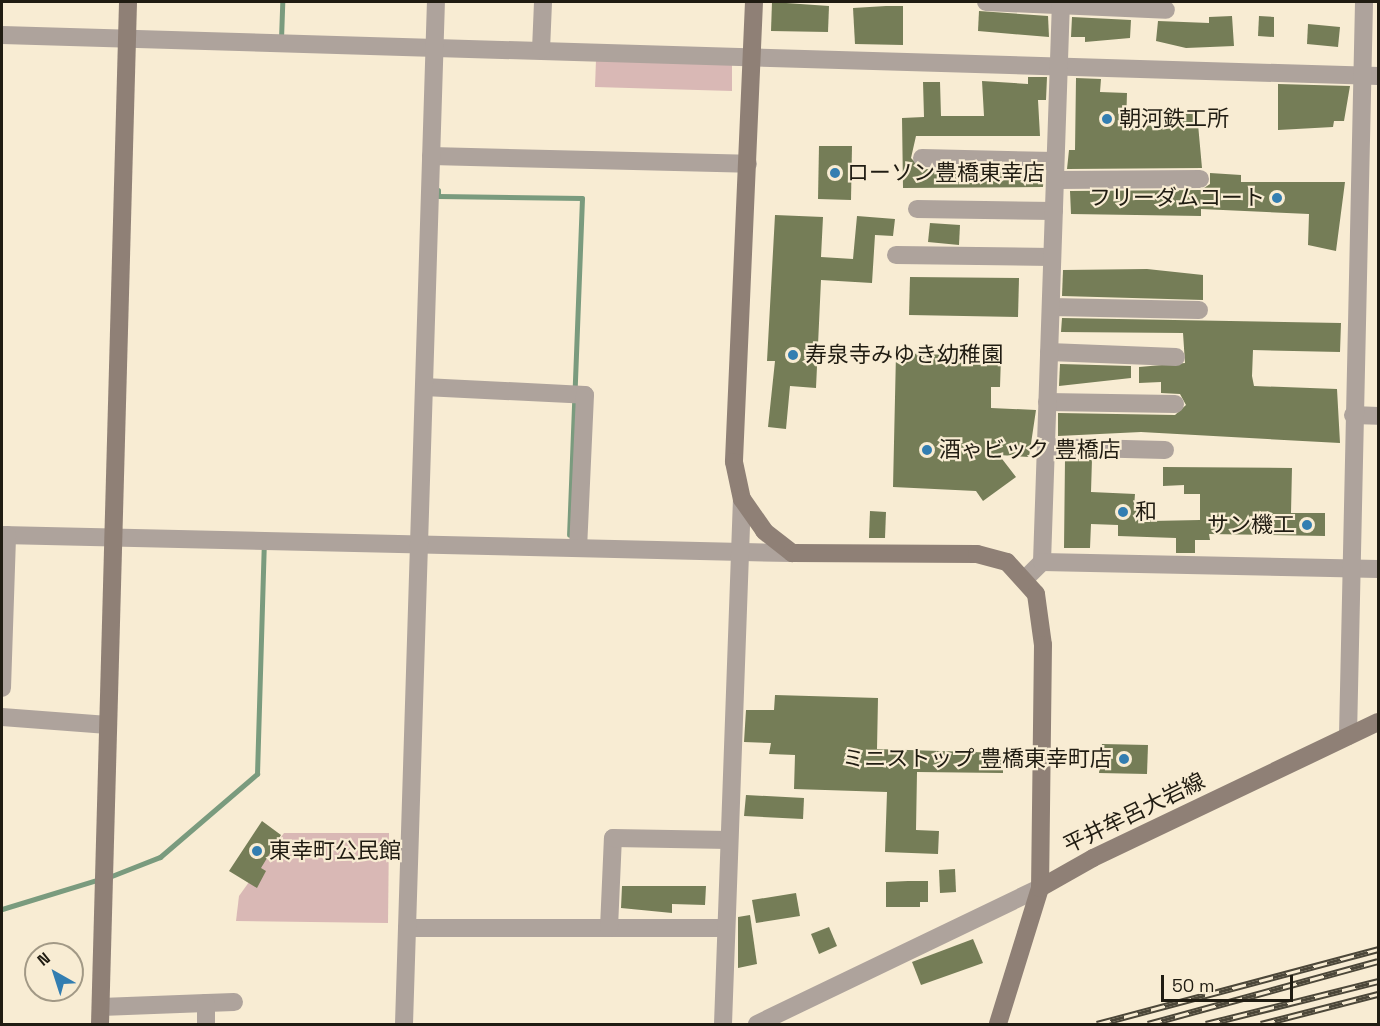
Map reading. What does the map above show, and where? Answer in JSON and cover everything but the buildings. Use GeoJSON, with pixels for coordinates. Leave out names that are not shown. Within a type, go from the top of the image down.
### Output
{"type":"FeatureCollection","features":[{"type":"Feature","properties":{"kind":"street"},"geometry":{"type":"LineString","coordinates":[[129,2],[100,1016],[206,1003],[234,1002]]}},
{"type":"Feature","properties":{"kind":"street"},"geometry":{"type":"LineString","coordinates":[[404,1024],[436,2]]}},
{"type":"Feature","properties":{"kind":"street"},"geometry":{"type":"LineString","coordinates":[[541,50],[543,2]]}},
{"type":"Feature","properties":{"kind":"street"},"geometry":{"type":"LineString","coordinates":[[723,1024],[738,551],[742,499],[734,462],[754,2]]}},
{"type":"Feature","properties":{"kind":"street"},"geometry":{"type":"LineString","coordinates":[[986,2],[1166,10]]}},
{"type":"Feature","properties":{"kind":"street"},"geometry":{"type":"LineString","coordinates":[[1348,736],[1353,415],[1370,75],[1364,2]]}},
{"type":"Feature","properties":{"kind":"street"},"geometry":{"type":"LineString","coordinates":[[1024,580],[1042,562],[1061,4]]}},
{"type":"Feature","properties":{"kind":"street"},"geometry":{"type":"LineString","coordinates":[[2,35],[434,46],[752,59],[1370,75]]}},
{"type":"Feature","properties":{"kind":"street"},"geometry":{"type":"LineString","coordinates":[[431,156],[748,164]]}},
{"type":"Feature","properties":{"kind":"street"},"geometry":{"type":"LineString","coordinates":[[922,158],[1055,161]]}},
{"type":"Feature","properties":{"kind":"street"},"geometry":{"type":"LineString","coordinates":[[1055,180],[1200,179]]}},
{"type":"Feature","properties":{"kind":"street"},"geometry":{"type":"LineString","coordinates":[[917,209],[1054,211]]}},
{"type":"Feature","properties":{"kind":"street"},"geometry":{"type":"LineString","coordinates":[[896,255],[1052,257]]}},
{"type":"Feature","properties":{"kind":"street"},"geometry":{"type":"LineString","coordinates":[[1051,307],[1199,310]]}},
{"type":"Feature","properties":{"kind":"street"},"geometry":{"type":"LineString","coordinates":[[1049,352],[1176,357]]}},
{"type":"Feature","properties":{"kind":"street"},"geometry":{"type":"LineString","coordinates":[[424,387],[585,395],[578,548]]}},
{"type":"Feature","properties":{"kind":"street"},"geometry":{"type":"LineString","coordinates":[[1047,402],[1175,404]]}},
{"type":"Feature","properties":{"kind":"street"},"geometry":{"type":"LineString","coordinates":[[1353,415],[1378,416]]}},
{"type":"Feature","properties":{"kind":"street"},"geometry":{"type":"LineString","coordinates":[[1046,447],[1165,450]]}},
{"type":"Feature","properties":{"kind":"street"},"geometry":{"type":"LineString","coordinates":[[742,499],[764,531],[792,553]]}},
{"type":"Feature","properties":{"kind":"street"},"geometry":{"type":"LineString","coordinates":[[2,688],[4,535],[792,553],[977,554],[1008,561],[1036,594],[1043,645],[1040,888],[998,1024]]}},
{"type":"Feature","properties":{"kind":"street"},"geometry":{"type":"LineString","coordinates":[[1042,562],[1378,570]]}},
{"type":"Feature","properties":{"kind":"street"},"geometry":{"type":"LineString","coordinates":[[2,717],[108,725]]}},
{"type":"Feature","properties":{"kind":"street","name":"平井牟呂大岩線"},"geometry":{"type":"LineString","coordinates":[[1040,888],[1378,722]]}},
{"type":"Feature","properties":{"kind":"street"},"geometry":{"type":"LineString","coordinates":[[609,928],[613,838],[729,840]]}},
{"type":"Feature","properties":{"kind":"street"},"geometry":{"type":"LineString","coordinates":[[757,1024],[1040,888]]}},
{"type":"Feature","properties":{"kind":"street"},"geometry":{"type":"LineString","coordinates":[[407,928],[726,928]]}},
{"type":"Feature","properties":{"kind":"street"},"geometry":{"type":"LineString","coordinates":[[206,1003],[206,1024]]}},
{"type":"Feature","properties":{"kind":"shaded area"},"geometry":{"type":"Polygon","coordinates":[[[596,60],[732,64],[732,91],[595,87],[596,60]]]}},
{"type":"Feature","properties":{"kind":"shaded area"},"geometry":{"type":"Polygon","coordinates":[[[284,833],[389,833],[388,923],[236,921],[239,896],[284,833]]]}},
{"type":"Feature","properties":{"kind":"waterway"},"geometry":{"type":"LineString","coordinates":[[281,39],[282,2]]}},
{"type":"Feature","properties":{"kind":"waterway"},"geometry":{"type":"LineString","coordinates":[[438,190],[438,196],[582,198],[569,535]]}},
{"type":"Feature","properties":{"kind":"waterway"},"geometry":{"type":"LineString","coordinates":[[109,877],[160,857],[257,774],[264,544]]}},
{"type":"Feature","properties":{"kind":"waterway"},"geometry":{"type":"LineString","coordinates":[[2,909],[100,879]]}},
{"type":"Feature","properties":{"kind":"railway"},"geometry":{"type":"LineString","coordinates":[[1097,1024],[1378,949]]}},
{"type":"Feature","properties":{"kind":"railway"},"geometry":{"type":"LineString","coordinates":[[1148,1024],[1378,961]]}},
{"type":"Feature","properties":{"kind":"railway"},"geometry":{"type":"LineString","coordinates":[[1206,1024],[1378,981]]}},
{"type":"Feature","properties":{"kind":"railway"},"geometry":{"type":"LineString","coordinates":[[1261,1024],[1378,994]]}},
{"type":"Feature","properties":{"kind":"place","name":"朝河鉄工所"},"geometry":{"type":"Point","coordinates":[1107,119]}},
{"type":"Feature","properties":{"kind":"place","name":"ローソン豊橋東幸店"},"geometry":{"type":"Point","coordinates":[835,173]}},
{"type":"Feature","properties":{"kind":"place","name":"フリーダムコート"},"geometry":{"type":"Point","coordinates":[1277,198]}},
{"type":"Feature","properties":{"kind":"place","name":"寿泉寺みゆき幼稚園"},"geometry":{"type":"Point","coordinates":[793,355]}},
{"type":"Feature","properties":{"kind":"place","name":"酒ゃビック 豊橋店"},"geometry":{"type":"Point","coordinates":[927,450]}},
{"type":"Feature","properties":{"kind":"place","name":"和"},"geometry":{"type":"Point","coordinates":[1123,512]}},
{"type":"Feature","properties":{"kind":"place","name":"サン機工"},"geometry":{"type":"Point","coordinates":[1307,525]}},
{"type":"Feature","properties":{"kind":"place","name":"ミニストップ 豊橋東幸町店"},"geometry":{"type":"Point","coordinates":[1124,759]}},
{"type":"Feature","properties":{"kind":"place","name":"東幸町公民館"},"geometry":{"type":"Point","coordinates":[257,851]}}]}
